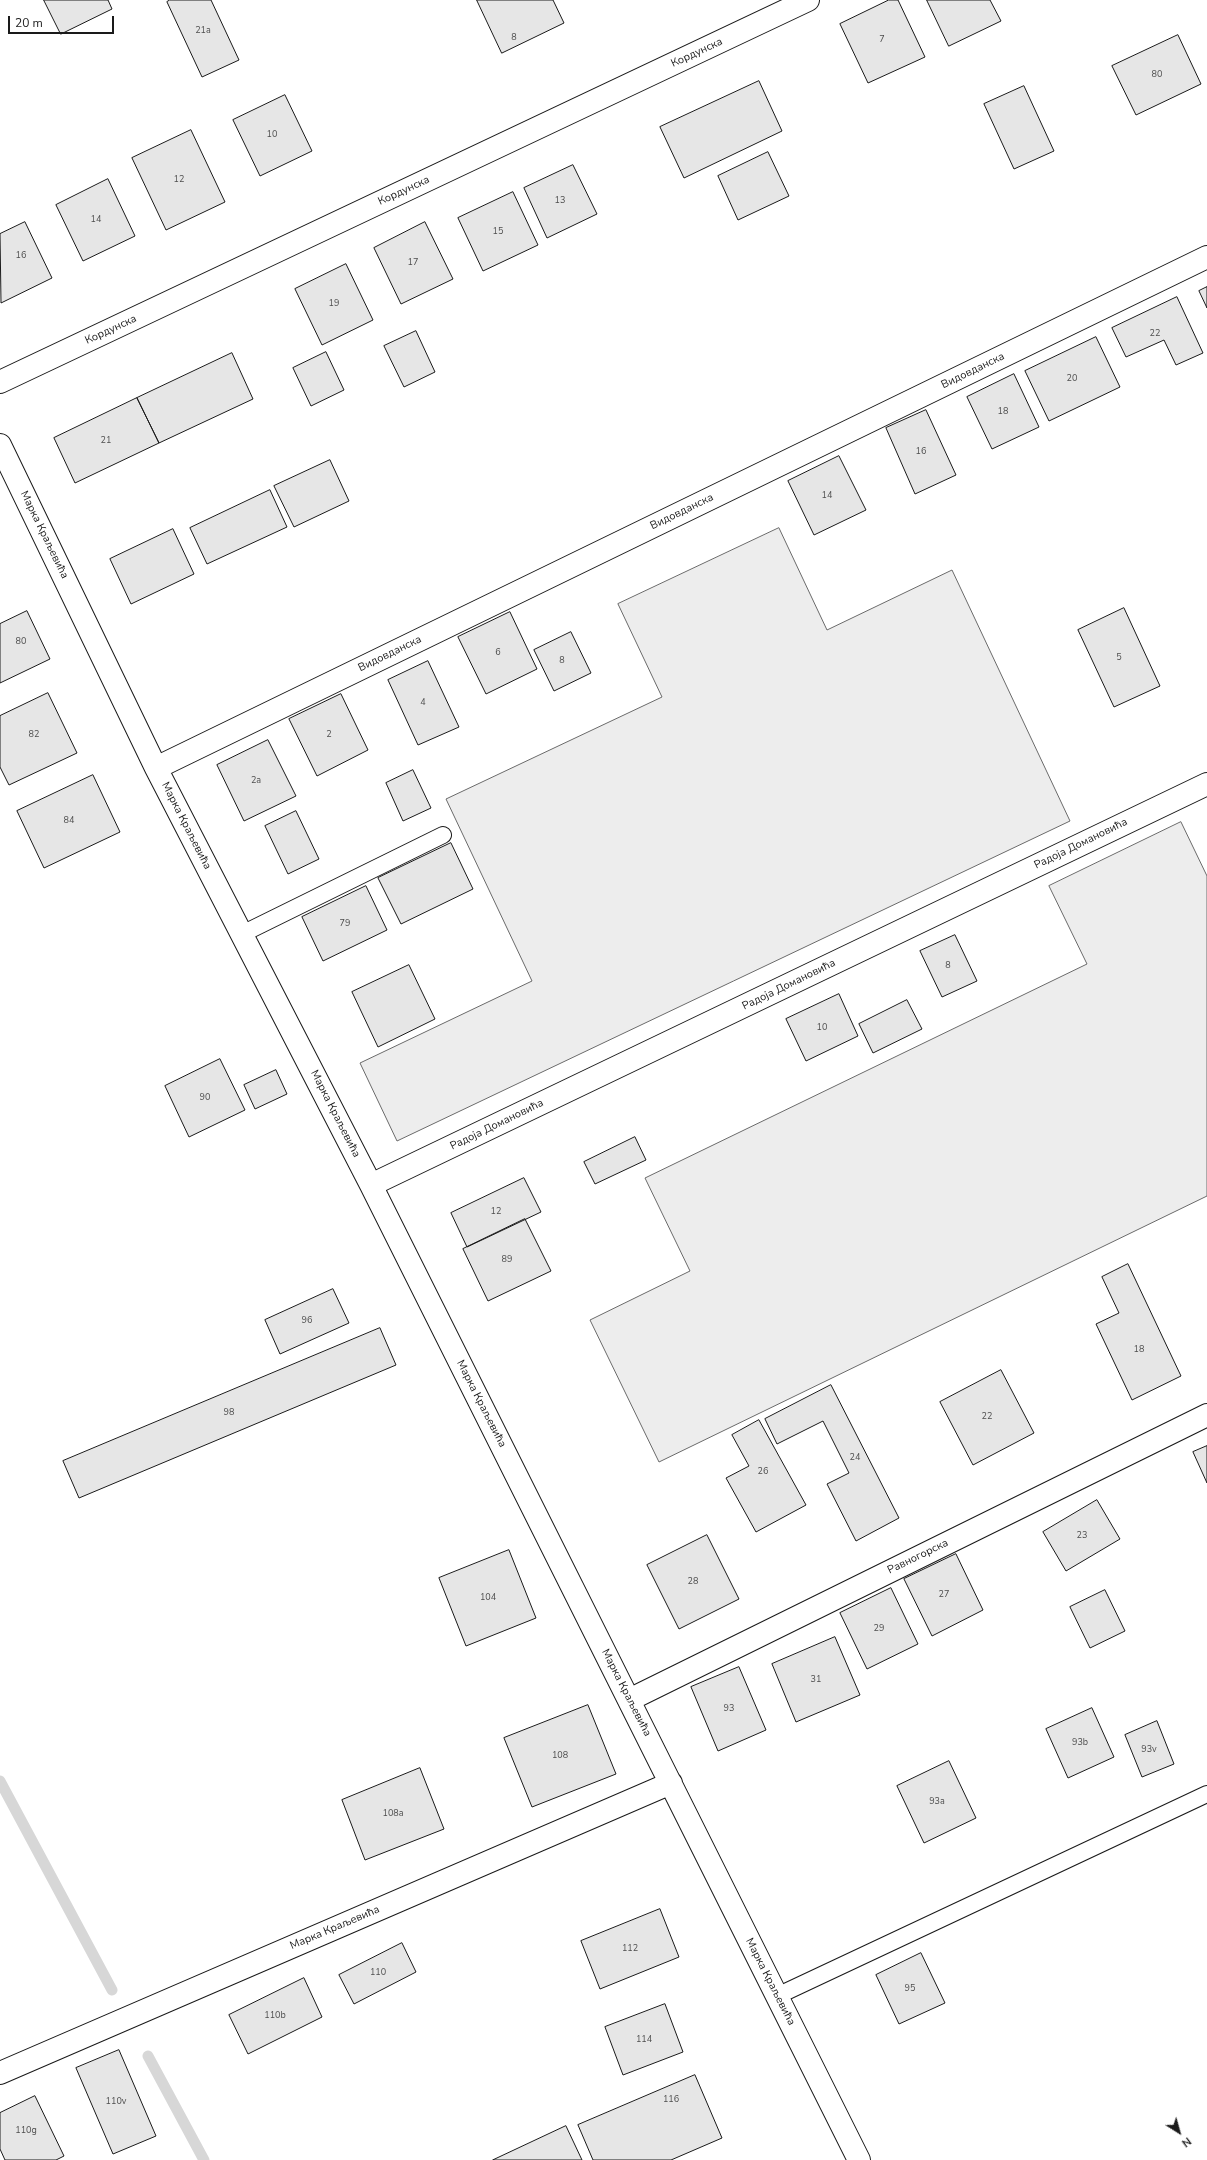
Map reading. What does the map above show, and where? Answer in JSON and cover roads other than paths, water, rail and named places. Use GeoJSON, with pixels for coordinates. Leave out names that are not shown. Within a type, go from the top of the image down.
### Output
{"type":"FeatureCollection","features":[{"type":"Feature","properties":{"kind":"street","name":"Кордунска"},"geometry":{"type":"LineString","coordinates":[[0,382],[808,0]]}},
{"type":"Feature","properties":{"kind":"street","name":"Видовданска"},"geometry":{"type":"LineString","coordinates":[[156,768],[1207,257]]}},
{"type":"Feature","properties":{"kind":"street","name":"Марка Краљевића"},"geometry":{"type":"LineString","coordinates":[[0,445],[156,768],[371,1185],[859,2160]]}},
{"type":"Feature","properties":{"kind":"street","name":"Радоја Домановића"},"geometry":{"type":"LineString","coordinates":[[371,1185],[1207,784]]}},
{"type":"Feature","properties":{"kind":"street","name":"Равногорска"},"geometry":{"type":"LineString","coordinates":[[629,1700],[1207,1415]]}},
{"type":"Feature","properties":{"kind":"street","name":"Марка Краљевића"},"geometry":{"type":"LineString","coordinates":[[0,2073],[671,1783]]}},
{"type":"Feature","properties":{"kind":"lane"},"geometry":{"type":"LineString","coordinates":[[242,934],[443,835]]}},
{"type":"Feature","properties":{"kind":"lane"},"geometry":{"type":"LineString","coordinates":[[777,1996],[1207,1794]]}},
{"type":"Feature","properties":{"kind":"waterway"},"geometry":{"type":"LineString","coordinates":[[0,1781],[112,1990]]}},
{"type":"Feature","properties":{"kind":"waterway"},"geometry":{"type":"LineString","coordinates":[[148,2056],[204,2160]]}}]}
